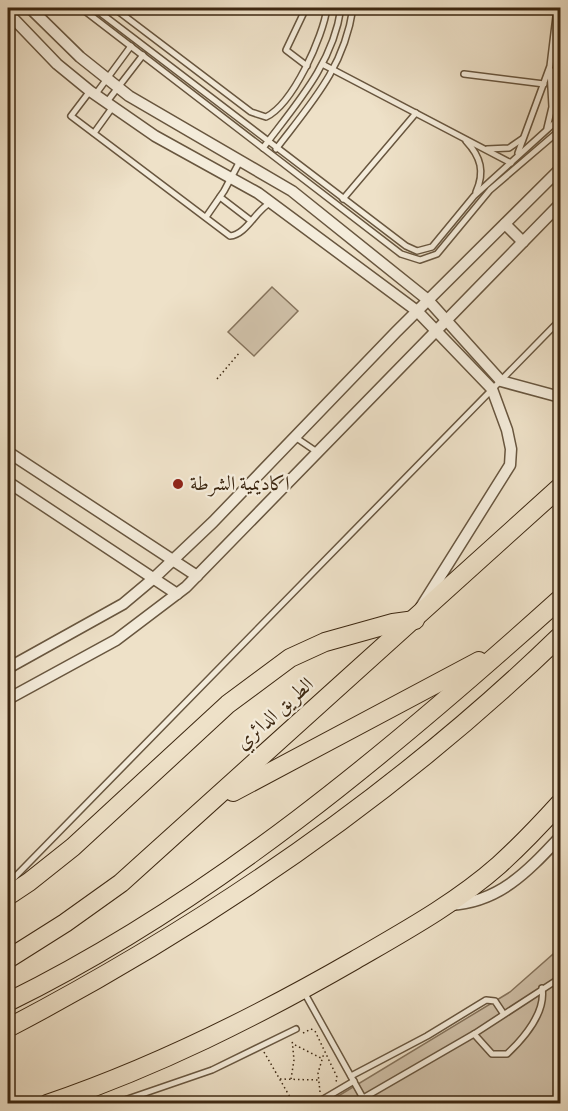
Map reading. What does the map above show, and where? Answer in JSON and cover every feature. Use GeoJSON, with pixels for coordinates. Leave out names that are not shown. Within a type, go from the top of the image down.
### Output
{"type":"FeatureCollection","features":[{"type":"Feature","properties":{"kind":"highway","name":"الطريق الدائري"},"geometry":{"type":"LineString","coordinates":[[8,959],[100,900],[561,487]]}},
{"type":"Feature","properties":{"kind":"highway"},"geometry":{"type":"LineString","coordinates":[[8,1002],[119,941],[259,847],[394,745],[561,599]]}},
{"type":"Feature","properties":{"kind":"highway"},"geometry":{"type":"LineString","coordinates":[[8,896],[72,847],[228,704],[290,658],[324,642],[416,619]]}},
{"type":"Feature","properties":{"kind":"highway"},"geometry":{"type":"LineString","coordinates":[[8,1028],[164,940],[290,858],[410,767],[502,690],[561,636]]}},
{"type":"Feature","properties":{"kind":"highway"},"geometry":{"type":"LineString","coordinates":[[209,803],[433,687],[514,641]]}},
{"type":"Feature","properties":{"kind":"highway"},"geometry":{"type":"LineString","coordinates":[[47,1104],[112,1082],[176,1055],[303,990],[447,905],[499,865],[561,803]]}},
{"type":"Feature","properties":{"kind":"street"},"geometry":{"type":"LineString","coordinates":[[30,8],[80,57],[118,87],[159,114],[292,191],[428,300],[501,381],[561,397]]}},
{"type":"Feature","properties":{"kind":"street"},"geometry":{"type":"LineString","coordinates":[[8,13],[57,64],[92,93],[155,136],[272,202],[417,311],[492,389],[507,430],[511,449],[510,465],[427,594],[416,619]]}},
{"type":"Feature","properties":{"kind":"street"},"geometry":{"type":"LineString","coordinates":[[8,668],[123,604],[174,560],[417,311],[561,169]]}},
{"type":"Feature","properties":{"kind":"street"},"geometry":{"type":"LineString","coordinates":[[8,699],[116,640],[177,594],[561,204]]}},
{"type":"Feature","properties":{"kind":"street"},"geometry":{"type":"LineString","coordinates":[[505,224],[523,242]]}},
{"type":"Feature","properties":{"kind":"street"},"geometry":{"type":"LineString","coordinates":[[8,452],[197,576]]}},
{"type":"Feature","properties":{"kind":"street"},"geometry":{"type":"LineString","coordinates":[[8,482],[177,594]]}},
{"type":"Feature","properties":{"kind":"street"},"geometry":{"type":"LineString","coordinates":[[447,905],[476,901],[511,885],[561,837]]}},
{"type":"Feature","properties":{"kind":"lane"},"geometry":{"type":"LineString","coordinates":[[81,8],[401,254],[415,260],[425,259],[443,248],[490,190],[561,130]]}},
{"type":"Feature","properties":{"kind":"lane"},"geometry":{"type":"LineString","coordinates":[[94,8],[406,246],[422,251],[438,242],[474,196],[509,162],[561,118]]}},
{"type":"Feature","properties":{"kind":"lane"},"geometry":{"type":"LineString","coordinates":[[114,8],[251,112],[262,117],[275,111],[307,66],[316,47],[326,9],[314,8]]}},
{"type":"Feature","properties":{"kind":"lane"},"geometry":{"type":"LineString","coordinates":[[306,8],[286,50],[307,66]]}},
{"type":"Feature","properties":{"kind":"lane"},"geometry":{"type":"LineString","coordinates":[[263,148],[324,65],[337,29],[340,8]]}},
{"type":"Feature","properties":{"kind":"lane"},"geometry":{"type":"LineString","coordinates":[[272,155],[334,70],[349,33],[353,8]]}},
{"type":"Feature","properties":{"kind":"lane"},"geometry":{"type":"LineString","coordinates":[[546,129],[552,107],[550,66],[556,8]]}},
{"type":"Feature","properties":{"kind":"lane"},"geometry":{"type":"LineString","coordinates":[[139,27],[107,79],[71,116],[230,236],[238,234],[258,210],[272,202]]}},
{"type":"Feature","properties":{"kind":"lane"},"geometry":{"type":"LineString","coordinates":[[149,60],[161,43]]}},
{"type":"Feature","properties":{"kind":"lane"},"geometry":{"type":"LineString","coordinates":[[94,133],[118,87],[143,55]]}},
{"type":"Feature","properties":{"kind":"lane"},"geometry":{"type":"LineString","coordinates":[[324,65],[516,166]]}},
{"type":"Feature","properties":{"kind":"lane"},"geometry":{"type":"LineString","coordinates":[[550,66],[561,81]]}},
{"type":"Feature","properties":{"kind":"lane"},"geometry":{"type":"LineString","coordinates":[[518,154],[550,66]]}},
{"type":"Feature","properties":{"kind":"lane"},"geometry":{"type":"LineString","coordinates":[[464,74],[544,84]]}},
{"type":"Feature","properties":{"kind":"lane"},"geometry":{"type":"LineString","coordinates":[[338,205],[416,113]]}},
{"type":"Feature","properties":{"kind":"lane"},"geometry":{"type":"LineString","coordinates":[[483,148],[508,148],[519,143],[525,135]]}},
{"type":"Feature","properties":{"kind":"lane"},"geometry":{"type":"LineString","coordinates":[[464,138],[475,152],[482,168],[474,196]]}},
{"type":"Feature","properties":{"kind":"lane"},"geometry":{"type":"LineString","coordinates":[[206,217],[241,160]]}},
{"type":"Feature","properties":{"kind":"lane"},"geometry":{"type":"LineString","coordinates":[[220,197],[250,220]]}},
{"type":"Feature","properties":{"kind":"lane"},"geometry":{"type":"LineString","coordinates":[[8,884],[561,320]]}},
{"type":"Feature","properties":{"kind":"lane"},"geometry":{"type":"LineString","coordinates":[[295,437],[316,452]]}},
{"type":"Feature","properties":{"kind":"lane"},"geometry":{"type":"LineString","coordinates":[[354,1104],[474,1034],[503,1013],[561,978]]}},
{"type":"Feature","properties":{"kind":"lane"},"geometry":{"type":"LineString","coordinates":[[474,1034],[492,1054],[507,1053],[540,1012],[544,999],[542,988]]}},
{"type":"Feature","properties":{"kind":"lane"},"geometry":{"type":"LineString","coordinates":[[303,990],[363,1098]]}},
{"type":"Feature","properties":{"kind":"lane"},"geometry":{"type":"LineString","coordinates":[[315,1104],[486,1000],[495,1002],[503,1013]]}},
{"type":"Feature","properties":{"kind":"lane"},"geometry":{"type":"LineString","coordinates":[[113,1104],[129,1101],[212,1070],[296,1029]]}},
{"type":"Feature","properties":{"kind":"path"},"geometry":{"type":"LineString","coordinates":[[217,379],[240,352]]}},
{"type":"Feature","properties":{"kind":"path"},"geometry":{"type":"LineString","coordinates":[[292,1039],[313,1029],[337,1077],[333,1085]]}},
{"type":"Feature","properties":{"kind":"path"},"geometry":{"type":"LineString","coordinates":[[289,1032],[294,1044],[291,1079]]}},
{"type":"Feature","properties":{"kind":"path"},"geometry":{"type":"LineString","coordinates":[[294,1044],[321,1058]]}},
{"type":"Feature","properties":{"kind":"path"},"geometry":{"type":"LineString","coordinates":[[261,1046],[294,1104]]}},
{"type":"Feature","properties":{"kind":"path"},"geometry":{"type":"LineString","coordinates":[[320,1093],[318,1080],[321,1058],[325,1051]]}},
{"type":"Feature","properties":{"kind":"path"},"geometry":{"type":"LineString","coordinates":[[279,1079],[318,1080]]}},
{"type":"Feature","properties":{"kind":"path"},"geometry":{"type":"LineString","coordinates":[[299,1104],[327,1089]]}},
{"type":"Feature","properties":{"kind":"shaded area"},"geometry":{"type":"Polygon","coordinates":[[[272,287],[298,311],[254,356],[228,332],[272,287]]]}},
{"type":"Feature","properties":{"kind":"shaded area"},"geometry":{"type":"Polygon","coordinates":[[[560,948],[560,1103],[325,1104],[510,992],[560,948]]]}},
{"type":"Feature","properties":{"kind":"place","name":"اكاديمية الشرطة"},"geometry":{"type":"Point","coordinates":[178,484]}}]}
